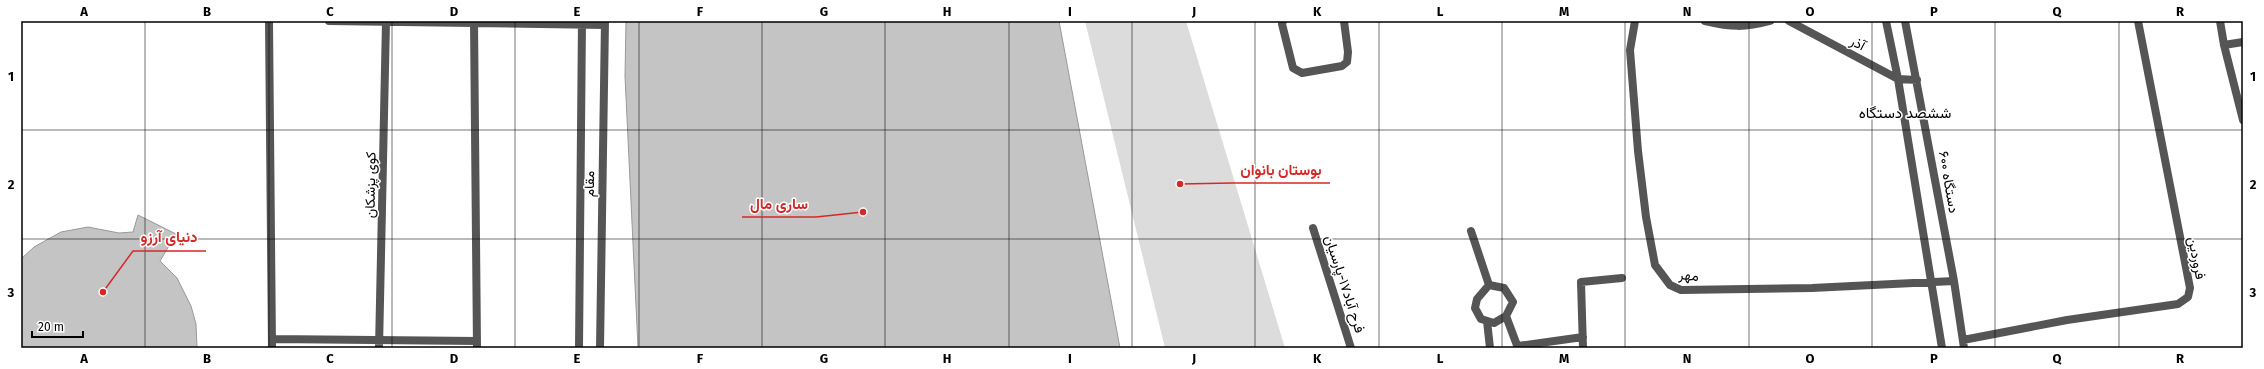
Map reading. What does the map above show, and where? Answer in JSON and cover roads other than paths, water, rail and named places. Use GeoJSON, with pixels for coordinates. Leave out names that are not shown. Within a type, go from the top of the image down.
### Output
{"type":"FeatureCollection","features":[{"type":"Feature","properties":{"kind":"street"},"geometry":{"type":"LineString","coordinates":[[269,21],[272,348]]}},
{"type":"Feature","properties":{"kind":"street"},"geometry":{"type":"LineString","coordinates":[[329,21],[605,23]]}},
{"type":"Feature","properties":{"kind":"street"},"geometry":{"type":"LineString","coordinates":[[1283,21],[1282,24],[1293,68],[1302,73],[1342,66],[1347,62],[1348,52],[1344,21]]}},
{"type":"Feature","properties":{"kind":"street","name":"مهر"},"geometry":{"type":"LineString","coordinates":[[1635,21],[1630,50],[1638,151],[1646,217],[1655,265],[1670,286],[1681,290],[1812,288],[1954,280]]}},
{"type":"Feature","properties":{"kind":"street"},"geometry":{"type":"LineString","coordinates":[[1704,21],[1732,27],[1743,27],[1770,21]]}},
{"type":"Feature","properties":{"kind":"street","name":"آذر"},"geometry":{"type":"LineString","coordinates":[[1789,21],[1898,79],[1917,80]]}},
{"type":"Feature","properties":{"kind":"street"},"geometry":{"type":"LineString","coordinates":[[1886,21],[1898,79],[1942,348]]}},
{"type":"Feature","properties":{"kind":"street","name":"۶۰۰ دستگاه"},"geometry":{"type":"LineString","coordinates":[[1905,21],[1954,280],[1964,344]]}},
{"type":"Feature","properties":{"kind":"street","name":"فروردین"},"geometry":{"type":"LineString","coordinates":[[1964,344],[2068,320],[2178,304],[2188,298],[2190,288],[2138,21]]}},
{"type":"Feature","properties":{"kind":"street"},"geometry":{"type":"LineString","coordinates":[[2220,21],[2224,45],[2243,120]]}},
{"type":"Feature","properties":{"kind":"street","name":"کوی پزشکان"},"geometry":{"type":"LineString","coordinates":[[379,344],[386,22]]}},
{"type":"Feature","properties":{"kind":"street"},"geometry":{"type":"LineString","coordinates":[[272,339],[379,344],[477,345],[474,22]]}},
{"type":"Feature","properties":{"kind":"street","name":"مقام"},"geometry":{"type":"LineString","coordinates":[[579,348],[582,23]]}},
{"type":"Feature","properties":{"kind":"street","name":"مقام"},"geometry":{"type":"LineString","coordinates":[[600,348],[605,23]]}},
{"type":"Feature","properties":{"kind":"street"},"geometry":{"type":"LineString","coordinates":[[2224,45],[2243,42]]}},
{"type":"Feature","properties":{"kind":"street","name":"فرح آباد۱۷-پارسیان"},"geometry":{"type":"LineString","coordinates":[[1313,228],[1351,348]]}},
{"type":"Feature","properties":{"kind":"street"},"geometry":{"type":"LineString","coordinates":[[1471,231],[1489,285]]}},
{"type":"Feature","properties":{"kind":"street"},"geometry":{"type":"LineString","coordinates":[[1583,348],[1581,282],[1622,278]]}},
{"type":"Feature","properties":{"kind":"street"},"geometry":{"type":"LineString","coordinates":[[1489,285],[1504,288],[1512,302],[1506,316],[1494,323],[1481,319],[1475,308],[1478,298],[1489,285]]}},
{"type":"Feature","properties":{"kind":"street"},"geometry":{"type":"LineString","coordinates":[[1506,316],[1518,347],[1583,338]]}},
{"type":"Feature","properties":{"kind":"street"},"geometry":{"type":"LineString","coordinates":[[1487,321],[1490,348]]}},
{"type":"Feature","properties":{"kind":"place","name":"بوستان بانوان"},"geometry":{"type":"Point","coordinates":[1180,184]}},
{"type":"Feature","properties":{"kind":"place","name":"ساری مال"},"geometry":{"type":"Point","coordinates":[863,212]}},
{"type":"Feature","properties":{"kind":"place","name":"دنیای آرزو"},"geometry":{"type":"Point","coordinates":[103,292]}},
{"type":"Feature","properties":{"kind":"district","name":"ششصد دستگاه"},"geometry":{"type":"Point","coordinates":[1905,113]}}]}
